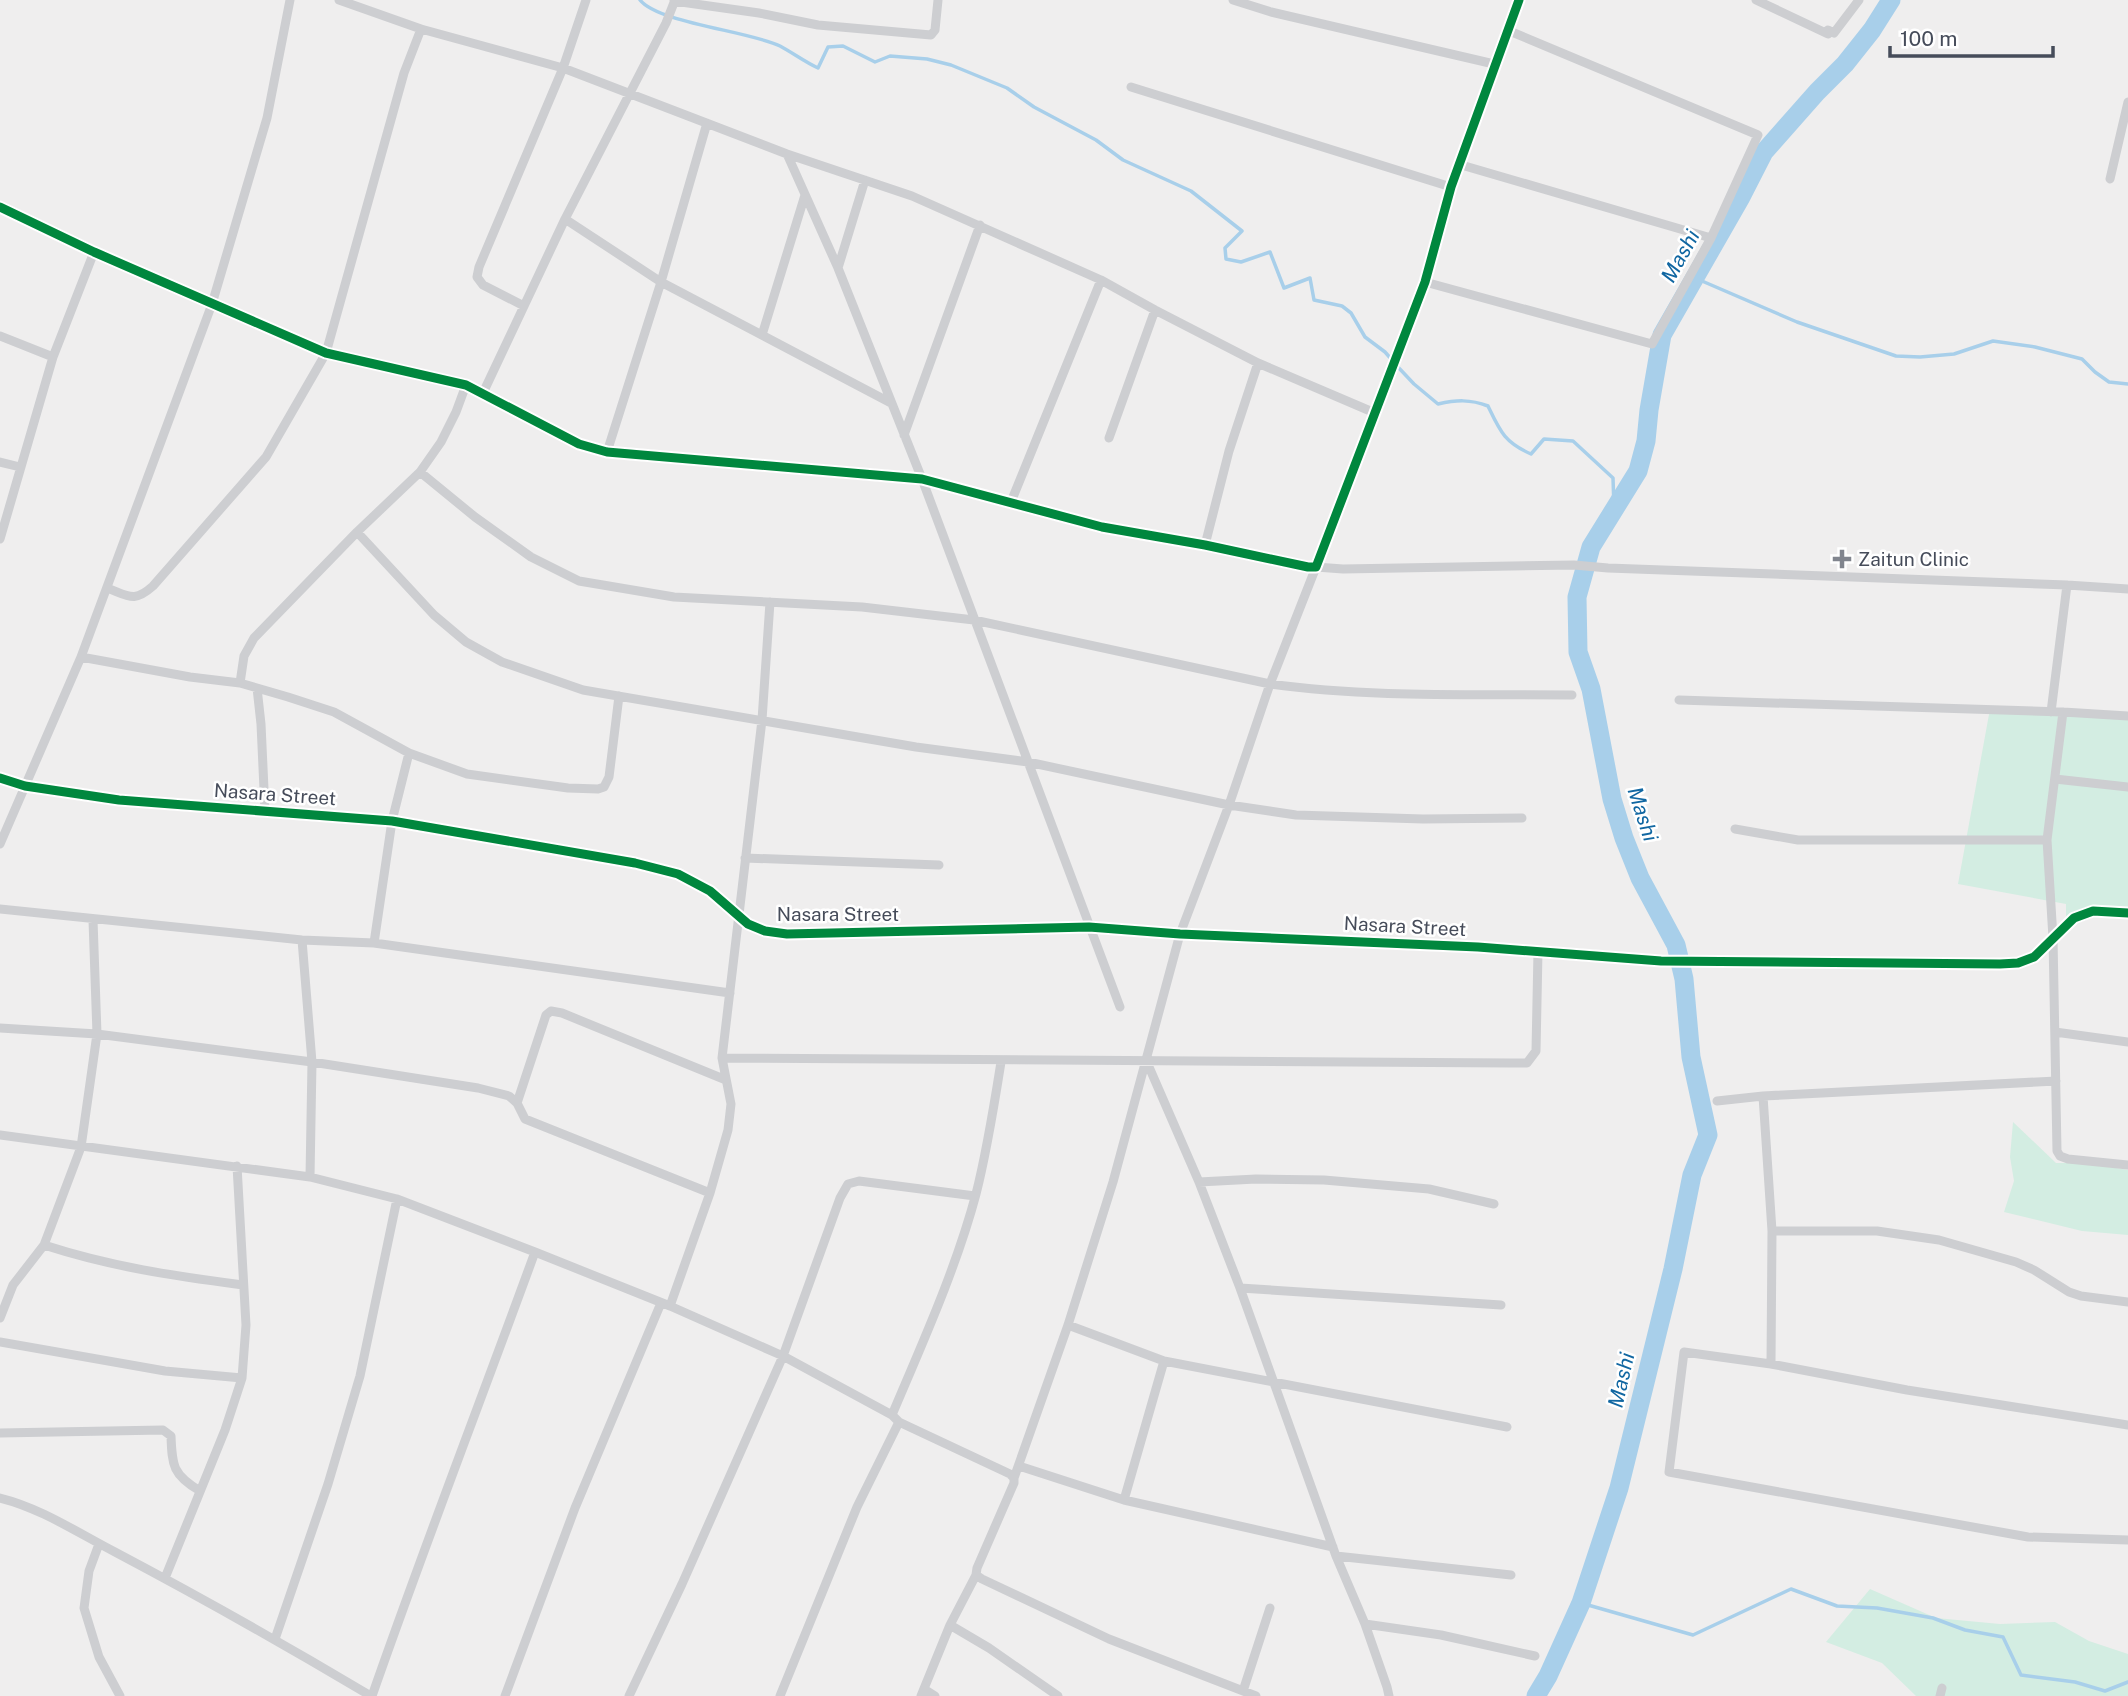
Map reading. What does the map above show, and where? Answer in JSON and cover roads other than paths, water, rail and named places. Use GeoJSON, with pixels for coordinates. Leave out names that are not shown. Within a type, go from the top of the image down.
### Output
{"type":"FeatureCollection","features":[{"type":"Feature","properties":{"kind":"street"},"geometry":{"type":"LineString","coordinates":[[0,844],[81,657],[212,304],[267,118],[290,0]]}},
{"type":"Feature","properties":{"kind":"street"},"geometry":{"type":"LineString","coordinates":[[339,0],[421,29],[564,68],[787,154],[912,196],[1101,280],[1258,363],[1375,413]]}},
{"type":"Feature","properties":{"kind":"street"},"geometry":{"type":"LineString","coordinates":[[524,306],[483,285],[477,277],[564,68],[586,0]]}},
{"type":"Feature","properties":{"kind":"street"},"geometry":{"type":"LineString","coordinates":[[483,393],[565,219],[666,23],[674,1],[759,13],[818,25],[931,35],[935,30],[938,0]]}},
{"type":"Feature","properties":{"kind":"street"},"geometry":{"type":"LineString","coordinates":[[1233,0],[1271,12],[1494,64]]}},
{"type":"Feature","properties":{"kind":"street"},"geometry":{"type":"LineString","coordinates":[[934,1696],[922,1693],[950,1625],[976,1575],[1014,1483],[1068,1325],[1113,1182],[1180,934],[1229,805],[1270,684],[1425,282],[1458,164],[1519,0]]}},
{"type":"Feature","properties":{"kind":"street"},"geometry":{"type":"LineString","coordinates":[[1756,0],[1828,34],[1828,30],[1835,33],[1859,0]]}},
{"type":"Feature","properties":{"kind":"street"},"geometry":{"type":"LineString","coordinates":[[107,588],[141,597],[153,586],[266,457],[326,353],[404,73],[421,29]]}},
{"type":"Feature","properties":{"kind":"street"},"geometry":{"type":"LineString","coordinates":[[1425,282],[1652,344],[1711,238],[1758,135],[1507,30]]}},
{"type":"Feature","properties":{"kind":"street"},"geometry":{"type":"LineString","coordinates":[[1131,88],[1451,187]]}},
{"type":"Feature","properties":{"kind":"street"},"geometry":{"type":"LineString","coordinates":[[2110,179],[2128,102]]}},
{"type":"Feature","properties":{"kind":"street"},"geometry":{"type":"LineString","coordinates":[[607,452],[661,282],[707,123]]}},
{"type":"Feature","properties":{"kind":"street"},"geometry":{"type":"LineString","coordinates":[[787,154],[838,268],[922,479],[1120,1007]]}},
{"type":"Feature","properties":{"kind":"street"},"geometry":{"type":"LineString","coordinates":[[1458,164],[1711,238]]}},
{"type":"Feature","properties":{"kind":"street"},"geometry":{"type":"LineString","coordinates":[[838,268],[865,180]]}},
{"type":"Feature","properties":{"kind":"street"},"geometry":{"type":"LineString","coordinates":[[762,335],[805,195]]}},
{"type":"Feature","properties":{"kind":"street"},"geometry":{"type":"LineString","coordinates":[[0,207],[94,252],[326,353],[466,385],[579,444],[607,452],[922,479],[1102,527],[1308,567],[1343,569],[1574,565],[2128,589]]}},
{"type":"Feature","properties":{"kind":"street"},"geometry":{"type":"LineString","coordinates":[[565,219],[661,282],[891,404]]}},
{"type":"Feature","properties":{"kind":"street"},"geometry":{"type":"LineString","coordinates":[[904,435],[980,225]]}},
{"type":"Feature","properties":{"kind":"street"},"geometry":{"type":"LineString","coordinates":[[0,539],[53,357],[94,252]]}},
{"type":"Feature","properties":{"kind":"street"},"geometry":{"type":"LineString","coordinates":[[1011,502],[1101,280]]}},
{"type":"Feature","properties":{"kind":"street"},"geometry":{"type":"LineString","coordinates":[[1109,438],[1155,310]]}},
{"type":"Feature","properties":{"kind":"street"},"geometry":{"type":"LineString","coordinates":[[0,336],[53,357]]}},
{"type":"Feature","properties":{"kind":"street"},"geometry":{"type":"LineString","coordinates":[[1205,545],[1229,451],[1258,363]]}},
{"type":"Feature","properties":{"kind":"street"},"geometry":{"type":"LineString","coordinates":[[240,683],[244,656],[254,639],[357,532],[420,472],[441,442],[466,385]]}},
{"type":"Feature","properties":{"kind":"street"},"geometry":{"type":"LineString","coordinates":[[0,462],[20,467]]}},
{"type":"Feature","properties":{"kind":"street"},"geometry":{"type":"LineString","coordinates":[[420,472],[475,517],[531,557],[579,581],[674,597],[862,607],[974,620],[1270,684],[1360,692],[1572,695]]}},
{"type":"Feature","properties":{"kind":"street"},"geometry":{"type":"LineString","coordinates":[[357,532],[434,615],[466,642],[502,662],[583,690],[916,747],[1028,762],[1229,805],[1296,815],[1423,819],[1522,818]]}},
{"type":"Feature","properties":{"kind":"street"},"geometry":{"type":"LineString","coordinates":[[2051,712],[2067,585]]}},
{"type":"Feature","properties":{"kind":"street"},"geometry":{"type":"LineString","coordinates":[[505,1696],[575,1508],[666,1305],[710,1193],[728,1130],[731,1104],[722,1058],[762,720],[770,602]]}},
{"type":"Feature","properties":{"kind":"street"},"geometry":{"type":"LineString","coordinates":[[81,657],[240,683],[334,712],[409,753],[467,774],[568,788],[604,787],[609,777],[619,696]]}},
{"type":"Feature","properties":{"kind":"street"},"geometry":{"type":"LineString","coordinates":[[257,688],[265,811]]}},
{"type":"Feature","properties":{"kind":"street"},"geometry":{"type":"LineString","coordinates":[[1679,700],[2128,716]]}},
{"type":"Feature","properties":{"kind":"street"},"geometry":{"type":"LineString","coordinates":[[2063,712],[2047,841],[2053,938],[2057,1151],[2060,1156],[2068,1159],[2128,1165]]}},
{"type":"Feature","properties":{"kind":"street"},"geometry":{"type":"LineString","coordinates":[[374,943],[392,821],[409,753]]}},
{"type":"Feature","properties":{"kind":"street","name":"Nasara Street"},"geometry":{"type":"LineString","coordinates":[[0,778],[25,786],[120,800],[392,821],[635,863],[678,874],[710,891],[748,924],[765,931],[786,934],[1089,927],[1180,934],[1538,951],[1661,961],[2018,963],[2034,957],[2074,918],[2093,911],[2128,913]]}},
{"type":"Feature","properties":{"kind":"street"},"geometry":{"type":"LineString","coordinates":[[2054,779],[2128,787]]}},
{"type":"Feature","properties":{"kind":"street"},"geometry":{"type":"LineString","coordinates":[[1735,829],[1798,840],[2047,841]]}},
{"type":"Feature","properties":{"kind":"street"},"geometry":{"type":"LineString","coordinates":[[746,858],[939,865]]}},
{"type":"Feature","properties":{"kind":"street"},"geometry":{"type":"LineString","coordinates":[[0,909],[302,940],[374,943],[730,993]]}},
{"type":"Feature","properties":{"kind":"street"},"geometry":{"type":"LineString","coordinates":[[0,1318],[13,1285],[44,1245],[81,1147],[97,1034],[93,920]]}},
{"type":"Feature","properties":{"kind":"street"},"geometry":{"type":"LineString","coordinates":[[302,940],[312,1062],[310,1177]]}},
{"type":"Feature","properties":{"kind":"street"},"geometry":{"type":"LineString","coordinates":[[722,1058],[1001,1062],[1146,1060],[1527,1063],[1536,1051],[1538,951]]}},
{"type":"Feature","properties":{"kind":"street"},"geometry":{"type":"LineString","coordinates":[[517,1103],[546,1015],[551,1011],[562,1013],[726,1080]]}},
{"type":"Feature","properties":{"kind":"street"},"geometry":{"type":"LineString","coordinates":[[0,1028],[97,1034],[312,1062],[478,1088],[509,1096],[517,1103],[525,1119],[710,1193]]}},
{"type":"Feature","properties":{"kind":"street"},"geometry":{"type":"LineString","coordinates":[[2055,1032],[2128,1042]]}},
{"type":"Feature","properties":{"kind":"street"},"geometry":{"type":"LineString","coordinates":[[1146,1060],[1199,1182],[1240,1288],[1334,1552],[1387,1686],[1388,1696]]}},
{"type":"Feature","properties":{"kind":"street"},"geometry":{"type":"LineString","coordinates":[[780,1696],[896,1418],[941,1300],[975,1196],[1001,1062]]}},
{"type":"Feature","properties":{"kind":"street"},"geometry":{"type":"LineString","coordinates":[[1717,1101],[1763,1096],[2056,1081]]}},
{"type":"Feature","properties":{"kind":"street"},"geometry":{"type":"LineString","coordinates":[[1763,1096],[1772,1231],[1771,1364]]}},
{"type":"Feature","properties":{"kind":"street"},"geometry":{"type":"LineString","coordinates":[[0,1135],[310,1177],[397,1199],[666,1305],[783,1356],[1014,1478]]}},
{"type":"Feature","properties":{"kind":"street"},"geometry":{"type":"LineString","coordinates":[[165,1578],[225,1430],[242,1378],[246,1325],[237,1166]]}},
{"type":"Feature","properties":{"kind":"street"},"geometry":{"type":"LineString","coordinates":[[1199,1182],[1324,1180],[1429,1189],[1494,1204]]}},
{"type":"Feature","properties":{"kind":"street"},"geometry":{"type":"LineString","coordinates":[[629,1696],[783,1356],[840,1198],[848,1184],[859,1181],[975,1196]]}},
{"type":"Feature","properties":{"kind":"street"},"geometry":{"type":"LineString","coordinates":[[275,1639],[328,1484],[360,1376],[397,1199]]}},
{"type":"Feature","properties":{"kind":"street"},"geometry":{"type":"LineString","coordinates":[[1772,1231],[1877,1231],[1939,1240],[2016,1262],[2081,1296],[2128,1302]]}},
{"type":"Feature","properties":{"kind":"street"},"geometry":{"type":"LineString","coordinates":[[44,1245],[90,1260],[160,1275],[243,1285]]}},
{"type":"Feature","properties":{"kind":"street"},"geometry":{"type":"LineString","coordinates":[[0,1498],[31,1507],[165,1578],[371,1696],[535,1252]]}},
{"type":"Feature","properties":{"kind":"street"},"geometry":{"type":"LineString","coordinates":[[1240,1288],[1501,1305]]}},
{"type":"Feature","properties":{"kind":"street"},"geometry":{"type":"LineString","coordinates":[[1068,1325],[1164,1361],[1507,1427]]}},
{"type":"Feature","properties":{"kind":"street"},"geometry":{"type":"LineString","coordinates":[[0,1342],[165,1371],[242,1378]]}},
{"type":"Feature","properties":{"kind":"street"},"geometry":{"type":"LineString","coordinates":[[2128,1425],[1907,1390],[1771,1364],[1684,1352],[1669,1472],[2028,1537],[2128,1540]]}},
{"type":"Feature","properties":{"kind":"street"},"geometry":{"type":"LineString","coordinates":[[1124,1500],[1164,1361]]}},
{"type":"Feature","properties":{"kind":"street"},"geometry":{"type":"LineString","coordinates":[[0,1433],[163,1430],[172,1436],[176,1471],[184,1481],[200,1491]]}},
{"type":"Feature","properties":{"kind":"street"},"geometry":{"type":"LineString","coordinates":[[1019,1466],[1124,1500],[1334,1552],[1511,1575]]}},
{"type":"Feature","properties":{"kind":"street"},"geometry":{"type":"LineString","coordinates":[[99,1544],[89,1571],[84,1608],[99,1657],[120,1696]]}},
{"type":"Feature","properties":{"kind":"street"},"geometry":{"type":"LineString","coordinates":[[976,1575],[1109,1639],[1256,1696]]}},
{"type":"Feature","properties":{"kind":"street"},"geometry":{"type":"LineString","coordinates":[[1243,1691],[1270,1608]]}},
{"type":"Feature","properties":{"kind":"street"},"geometry":{"type":"LineString","coordinates":[[1364,1624],[1441,1634],[1535,1656]]}},
{"type":"Feature","properties":{"kind":"street"},"geometry":{"type":"LineString","coordinates":[[950,1625],[989,1648],[1058,1696]]}},
{"type":"Feature","properties":{"kind":"waterway"},"geometry":{"type":"LineString","coordinates":[[640,0],[665,15],[780,46],[818,68],[828,47],[843,46],[875,62],[890,56],[927,59],[951,65],[1007,88],[1034,107],[1096,140],[1123,160],[1191,191],[1242,231],[1225,248],[1226,259],[1241,262],[1270,252],[1284,288],[1310,278],[1314,300],[1342,306],[1351,313],[1365,337],[1392,360]]}},
{"type":"Feature","properties":{"kind":"waterway","name":"Mashi"},"geometry":{"type":"LineString","coordinates":[[1536,1696],[1581,1603],[1619,1488],[1673,1269],[1692,1175],[1708,1135],[1691,1057],[1684,979],[1676,945],[1640,878],[1612,799],[1591,689],[1578,652],[1577,597],[1591,547],[1638,471],[1646,441],[1662,335],[1764,152],[1845,64],[1891,0]]}},
{"type":"Feature","properties":{"kind":"waterway"},"geometry":{"type":"LineString","coordinates":[[1695,278],[1797,322],[1896,356],[1954,354],[1993,341],[2035,347],[2082,359],[2109,382],[2128,384]]}},
{"type":"Feature","properties":{"kind":"waterway"},"geometry":{"type":"LineString","coordinates":[[1397,366],[1438,404],[1463,401],[1488,406],[1504,435],[1531,454],[1544,439],[1573,441],[1613,478],[1614,508]]}},
{"type":"Feature","properties":{"kind":"waterway"},"geometry":{"type":"LineString","coordinates":[[1581,1603],[1693,1635],[1791,1589],[1837,1606],[1877,1608],[1933,1618],[1965,1630],[2003,1637],[2021,1675],[2075,1682],[2105,1691],[2128,1682]]}},
{"type":"Feature","properties":{"kind":"place","name":"Zaitun Clinic"},"geometry":{"type":"Point","coordinates":[1842,559]}}]}
